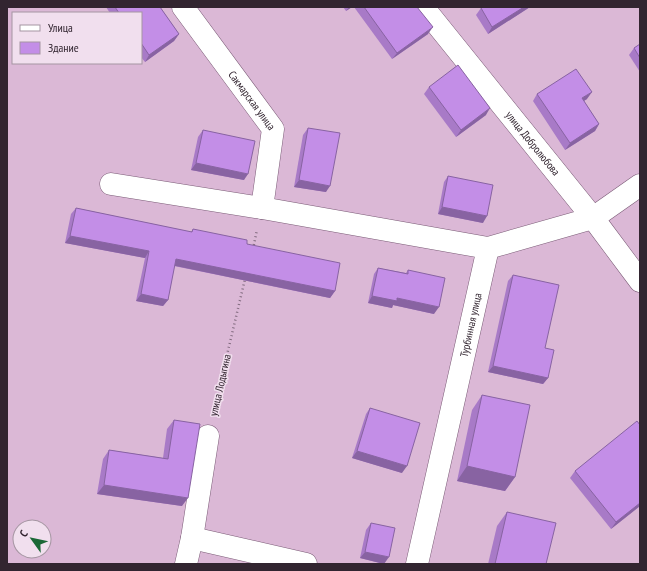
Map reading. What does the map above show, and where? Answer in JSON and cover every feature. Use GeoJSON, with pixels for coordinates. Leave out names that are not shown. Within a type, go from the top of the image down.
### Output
{"type":"FeatureCollection","features":[{"type":"Feature","properties":{"kind":"street","name":"Сакмарская улица"},"geometry":{"type":"LineString","coordinates":[[183,7],[273,130],[262,208]]}},
{"type":"Feature","properties":{"kind":"street","name":"улица Добролюбова"},"geometry":{"type":"LineString","coordinates":[[424,7],[594,218],[640,281]]}},
{"type":"Feature","properties":{"kind":"street"},"geometry":{"type":"LineString","coordinates":[[111,184],[262,208],[488,248],[594,218],[640,185]]}},
{"type":"Feature","properties":{"kind":"street","name":"Турбинная улица"},"geometry":{"type":"LineString","coordinates":[[417,564],[488,248]]}},
{"type":"Feature","properties":{"kind":"street"},"geometry":{"type":"LineString","coordinates":[[186,564],[192,538],[208,436]]}},
{"type":"Feature","properties":{"kind":"street"},"geometry":{"type":"LineString","coordinates":[[192,538],[306,564]]}},
{"type":"Feature","properties":{"kind":"path"},"geometry":{"type":"LineString","coordinates":[[251,253],[262,208]]}},
{"type":"Feature","properties":{"kind":"path","name":"улица Лодыгина"},"geometry":{"type":"LineString","coordinates":[[208,436],[246,276]]}},
{"type":"Feature","properties":{"kind":"building"},"geometry":{"type":"Polygon","coordinates":[[[115,7],[160,7],[179,34],[149,55],[142,44],[142,12],[118,12],[115,7]]]}},
{"type":"Feature","properties":{"kind":"building"},"geometry":{"type":"Polygon","coordinates":[[[364,7],[417,7],[433,27],[397,53],[364,7]]]}},
{"type":"Feature","properties":{"kind":"building"},"geometry":{"type":"Polygon","coordinates":[[[524,7],[492,27],[481,8],[524,7]]]}},
{"type":"Feature","properties":{"kind":"building"},"geometry":{"type":"Polygon","coordinates":[[[640,44],[640,58],[634,48],[640,44]]]}},
{"type":"Feature","properties":{"kind":"building"},"geometry":{"type":"Polygon","coordinates":[[[458,65],[490,108],[461,130],[429,87],[458,65]]]}},
{"type":"Feature","properties":{"kind":"building"},"geometry":{"type":"Polygon","coordinates":[[[576,69],[592,92],[582,98],[599,124],[570,143],[537,94],[576,69]]]}},
{"type":"Feature","properties":{"kind":"building"},"geometry":{"type":"Polygon","coordinates":[[[308,128],[340,133],[330,186],[299,180],[308,128]]]}},
{"type":"Feature","properties":{"kind":"building"},"geometry":{"type":"Polygon","coordinates":[[[203,130],[255,141],[248,174],[196,163],[203,130]]]}},
{"type":"Feature","properties":{"kind":"building"},"geometry":{"type":"Polygon","coordinates":[[[448,176],[493,185],[487,216],[442,207],[448,176]]]}},
{"type":"Feature","properties":{"kind":"building"},"geometry":{"type":"Polygon","coordinates":[[[76,208],[192,232],[193,229],[247,240],[247,244],[340,263],[335,291],[176,259],[168,300],[141,294],[149,251],[70,236],[76,208]]]}},
{"type":"Feature","properties":{"kind":"building"},"geometry":{"type":"Polygon","coordinates":[[[378,268],[408,274],[408,270],[445,278],[439,307],[397,298],[397,301],[372,296],[378,268]]]}},
{"type":"Feature","properties":{"kind":"building"},"geometry":{"type":"Polygon","coordinates":[[[513,275],[559,285],[545,348],[554,350],[548,378],[493,366],[513,275]]]}},
{"type":"Feature","properties":{"kind":"building"},"geometry":{"type":"Polygon","coordinates":[[[482,395],[530,405],[515,477],[467,466],[482,395]]]}},
{"type":"Feature","properties":{"kind":"building"},"geometry":{"type":"Polygon","coordinates":[[[370,408],[420,423],[407,466],[357,451],[370,408]]]}},
{"type":"Feature","properties":{"kind":"building"},"geometry":{"type":"Polygon","coordinates":[[[174,420],[200,424],[188,498],[104,485],[109,450],[168,459],[174,420]]]}},
{"type":"Feature","properties":{"kind":"building"},"geometry":{"type":"Polygon","coordinates":[[[637,421],[640,425],[640,503],[616,522],[575,471],[637,421]]]}},
{"type":"Feature","properties":{"kind":"building"},"geometry":{"type":"Polygon","coordinates":[[[507,512],[556,523],[546,564],[495,564],[507,512]]]}},
{"type":"Feature","properties":{"kind":"building"},"geometry":{"type":"Polygon","coordinates":[[[371,523],[395,528],[389,557],[365,552],[371,523]]]}}]}
